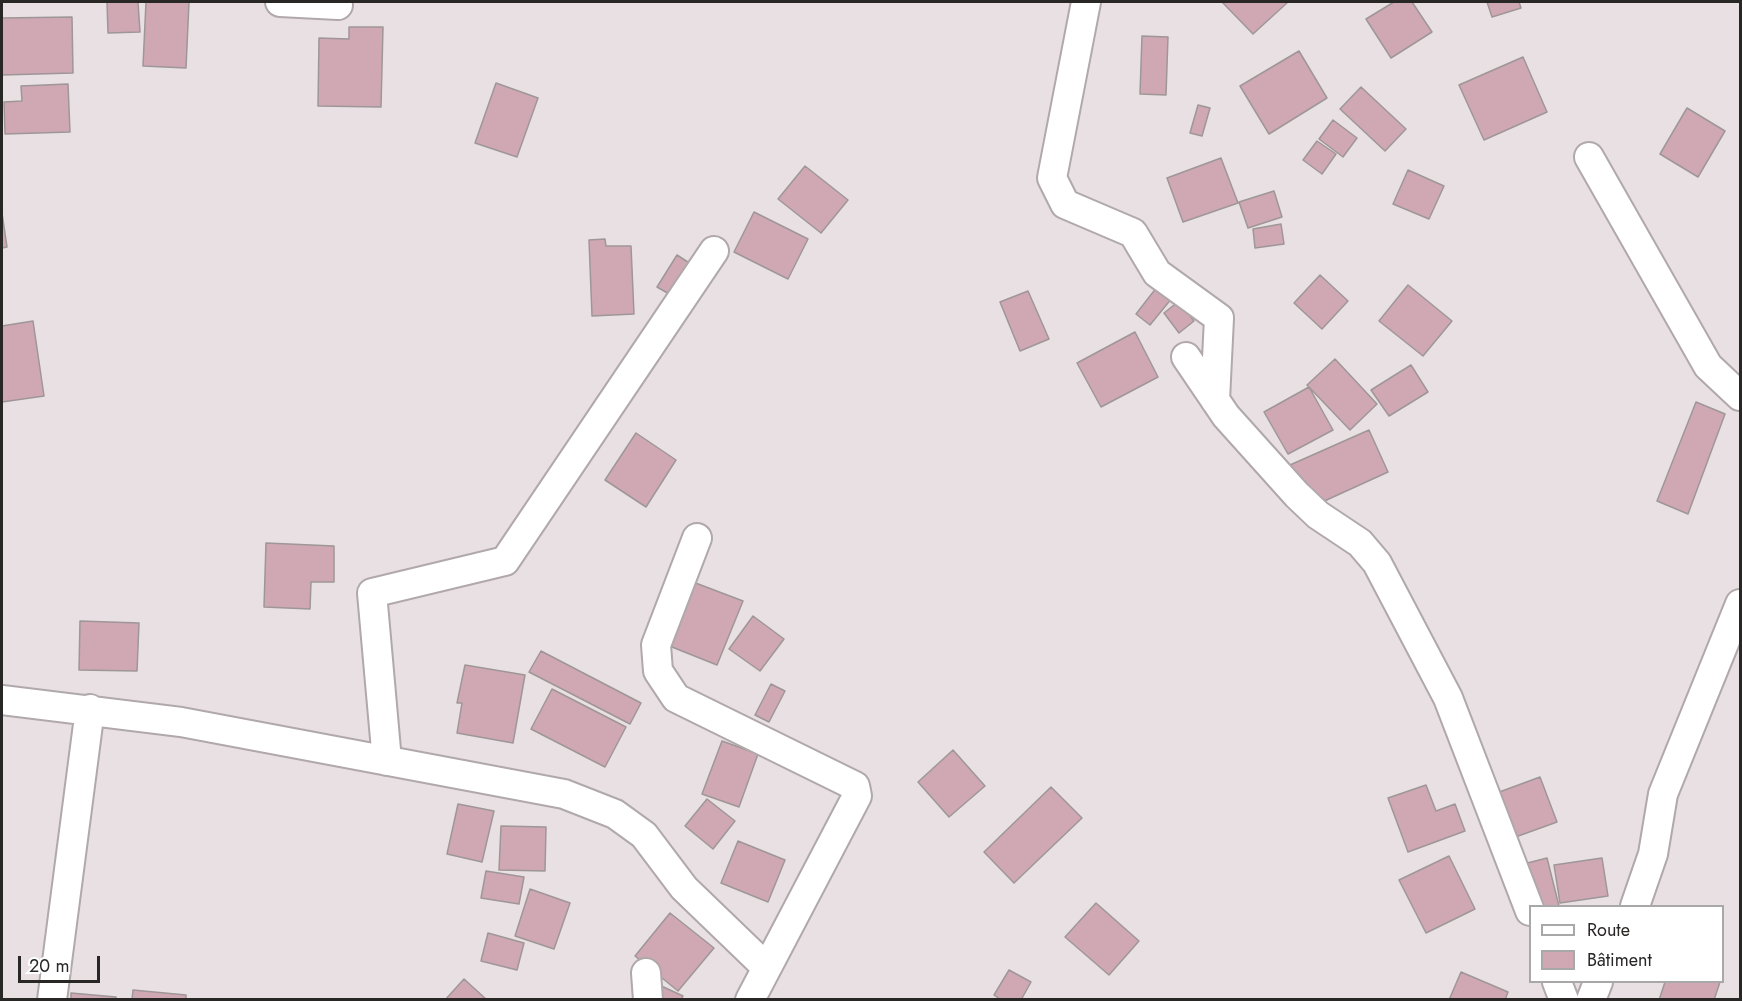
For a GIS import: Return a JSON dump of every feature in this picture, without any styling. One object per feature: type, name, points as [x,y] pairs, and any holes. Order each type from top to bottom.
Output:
[{"type":"street","points":[[280,2],[338,5]]},
{"type":"street","points":[[1086,2],[1052,178],[1065,204],[1133,233],[1157,273],[1219,318],[1215,400]]},
{"type":"street","points":[[1589,157],[1708,366],[1740,396]]},
{"type":"street","points":[[387,761],[372,593],[505,561],[714,250]]},
{"type":"street","points":[[1186,357],[1226,417],[1297,495],[1318,515],[1360,543],[1377,563],[1448,698],[1529,909]]},
{"type":"street","points":[[697,538],[656,645],[658,671],[676,698],[855,786],[857,796],[750,999]]},
{"type":"street","points":[[1635,905],[1653,855],[1663,794],[1740,604]]},
{"type":"street","points":[[2,700],[90,709],[181,722],[564,794],[615,814],[644,836],[684,888],[766,967]]},
{"type":"street","points":[[52,999],[90,709]]},
{"type":"street","points":[[1558,983],[1564,999]]},
{"type":"street","points":[[1591,999],[1597,983]]},
{"type":"building","points":[[107,2],[138,2],[140,32],[108,33]]},
{"type":"building","points":[[146,2],[189,2],[186,68],[143,66]]},
{"type":"building","points":[[1222,2],[1288,2],[1253,34]]},
{"type":"building","points":[[1394,2],[1412,2],[1432,32],[1391,58],[1366,19]]},
{"type":"building","points":[[1487,2],[1519,2],[1521,8],[1492,17]]},
{"type":"building","points":[[72,17],[73,73],[2,75],[2,18]]},
{"type":"building","points":[[349,27],[383,27],[381,107],[318,106],[319,38],[349,39]]},
{"type":"building","points":[[1142,36],[1168,37],[1166,95],[1140,94]]},
{"type":"building","points":[[1299,51],[1327,98],[1269,134],[1240,86]]},
{"type":"building","points":[[1523,57],[1547,112],[1484,140],[1459,85]]},
{"type":"building","points":[[496,83],[538,98],[517,157],[475,143]]},
{"type":"building","points":[[68,84],[70,132],[5,134],[4,102],[22,101],[21,86]]},
{"type":"building","points":[[1361,87],[1406,129],[1385,151],[1340,109]]},
{"type":"building","points":[[1198,105],[1210,108],[1202,136],[1190,133]]},
{"type":"building","points":[[1687,108],[1725,131],[1698,177],[1660,154]]},
{"type":"building","points":[[1333,120],[1357,138],[1343,157],[1319,139]]},
{"type":"building","points":[[1317,141],[1336,154],[1322,174],[1303,160]]},
{"type":"building","points":[[1221,158],[1238,203],[1183,222],[1167,178]]},
{"type":"building","points":[[805,166],[848,200],[821,233],[778,199]]},
{"type":"building","points":[[1408,170],[1444,186],[1429,219],[1393,204]]},
{"type":"building","points":[[1274,191],[1282,217],[1248,228],[1239,202]]},
{"type":"building","points":[[754,212],[808,239],[788,279],[734,252]]},
{"type":"building","points":[[2,213],[7,247],[2,248]]},
{"type":"building","points":[[1281,224],[1284,244],[1255,248],[1253,229]]},
{"type":"building","points":[[605,239],[606,246],[631,246],[634,314],[592,316],[589,240]]},
{"type":"building","points":[[677,255],[691,264],[671,295],[657,287]]},
{"type":"building","points":[[1320,275],[1348,301],[1322,329],[1294,303]]},
{"type":"building","points":[[1408,285],[1452,321],[1423,356],[1379,321]]},
{"type":"building","points":[[1157,287],[1172,298],[1150,325],[1136,314]]},
{"type":"building","points":[[1028,291],[1049,339],[1020,351],[1000,302]]},
{"type":"building","points":[[1179,301],[1194,321],[1179,333],[1164,313]]},
{"type":"building","points":[[33,321],[44,396],[2,402],[2,326]]},
{"type":"building","points":[[1135,332],[1158,377],[1101,407],[1077,363]]},
{"type":"building","points":[[1335,359],[1377,404],[1350,430],[1307,385]]},
{"type":"building","points":[[1411,365],[1428,392],[1389,416],[1371,390]]},
{"type":"building","points":[[1309,387],[1333,430],[1288,454],[1264,412]]},
{"type":"building","points":[[1696,402],[1725,414],[1688,514],[1657,501]]},
{"type":"building","points":[[1369,430],[1388,472],[1309,508],[1290,465]]},
{"type":"building","points":[[636,433],[676,460],[646,507],[605,480]]},
{"type":"building","points":[[266,543],[334,546],[334,582],[311,582],[310,609],[264,607]]},
{"type":"building","points":[[693,582],[743,601],[717,665],[667,645]]},
{"type":"building","points":[[753,616],[784,639],[760,671],[729,649]]},
{"type":"building","points":[[80,621],[139,623],[137,671],[79,670]]},
{"type":"building","points":[[541,651],[641,703],[630,724],[529,672]]},
{"type":"building","points":[[465,665],[525,675],[513,743],[457,733],[462,703],[457,703]]},
{"type":"building","points":[[771,684],[785,691],[769,722],[755,715]]},
{"type":"building","points":[[552,689],[626,727],[605,767],[531,729]]},
{"type":"building","points":[[722,741],[758,754],[739,807],[702,794]]},
{"type":"building","points":[[953,750],[985,786],[949,817],[918,782]]},
{"type":"building","points":[[1540,777],[1557,822],[1510,839],[1494,794]]},
{"type":"building","points":[[1426,785],[1436,811],[1455,804],[1465,831],[1408,852],[1388,798]]},
{"type":"building","points":[[1051,787],[1082,818],[1014,883],[984,852]]},
{"type":"building","points":[[707,799],[735,821],[713,849],[685,826]]},
{"type":"building","points":[[458,804],[494,811],[482,862],[447,854]]},
{"type":"building","points":[[501,826],[546,827],[545,871],[499,870]]},
{"type":"building","points":[[738,841],[785,860],[768,902],[721,883]]},
{"type":"building","points":[[1449,856],[1475,909],[1426,933],[1399,880]]},
{"type":"building","points":[[1547,858],[1559,905],[1530,905],[1512,867]]},
{"type":"building","points":[[1602,858],[1608,896],[1560,903],[1554,865]]},
{"type":"building","points":[[486,871],[524,877],[519,904],[481,898]]},
{"type":"building","points":[[530,889],[570,903],[554,949],[515,936]]},
{"type":"building","points":[[1096,903],[1139,941],[1109,975],[1065,937]]},
{"type":"building","points":[[670,913],[714,948],[678,991],[635,956]]},
{"type":"building","points":[[488,933],[524,943],[517,970],[481,961]]},
{"type":"building","points":[[1009,970],[1031,982],[1021,1000],[1001,1000],[994,995]]},
{"type":"building","points":[[1461,972],[1508,992],[1505,1000],[1449,1000]]},
{"type":"building","points":[[644,978],[683,996],[681,1000],[634,1000]]},
{"type":"building","points":[[464,979],[487,1000],[445,1000]]},
{"type":"building","points":[[1665,983],[1720,983],[1714,1000],[1659,1000]]},
{"type":"building","points":[[133,990],[186,995],[186,1000],[132,1000]]},
{"type":"building","points":[[71,993],[116,997],[116,1000],[71,1000]]}]
